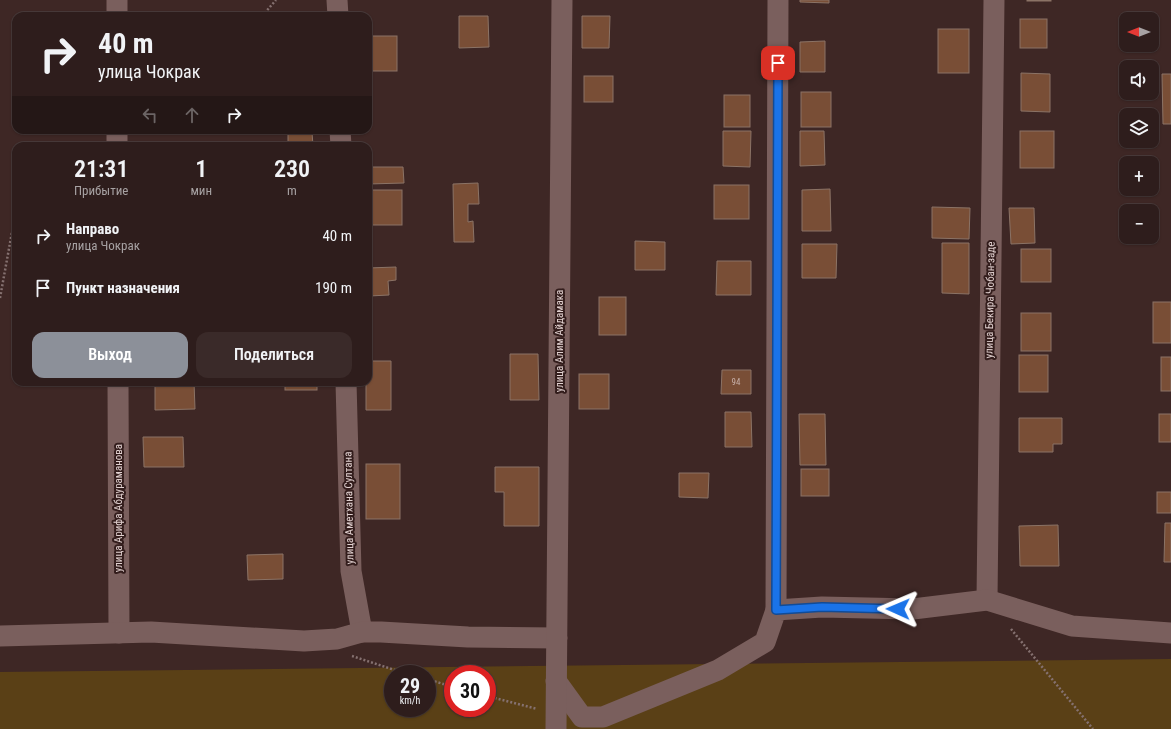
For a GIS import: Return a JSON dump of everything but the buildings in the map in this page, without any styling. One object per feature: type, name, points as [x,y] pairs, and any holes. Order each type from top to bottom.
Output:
[{"type":"street","points":[[117,0],[117,12]]},
{"type":"street","points":[[337,0],[338,12]]},
{"type":"street","name":"улица Алим Айдамака","points":[[556,729],[562,0]]},
{"type":"street","points":[[556,681],[582,718],[603,718],[718,670],[765,642],[776,610],[778,0]]},
{"type":"street","name":"улица Бекира Чобан-заде","points":[[987,600],[994,0]]},
{"type":"street","name":"улица Арифа Абдураманова","points":[[118,386],[119,633]]},
{"type":"street","name":"улица Аметхана Султана","points":[[346,386],[351,571],[362,632]]},
{"type":"street","points":[[776,610],[822,607],[913,609],[987,600],[1072,626],[1171,632]]},
{"type":"street","points":[[0,636],[151,632],[304,641],[337,638],[362,632],[381,632],[468,637],[557,638]]},
{"type":"path","points":[[266,12],[276,0]]},
{"type":"path","points":[[0,298],[12,232]]},
{"type":"path","points":[[1007,624],[1093,729]]},
{"type":"path","points":[[348,655],[384,667]]},
{"type":"shaded area","points":[[1171,659],[1171,729],[0,729],[0,672],[384,668],[384,717],[436,717],[436,667],[444,667],[444,717],[496,717],[496,666]]},
{"type":"route","points":[[778,63],[776,610],[822,607],[898,609]]}]
